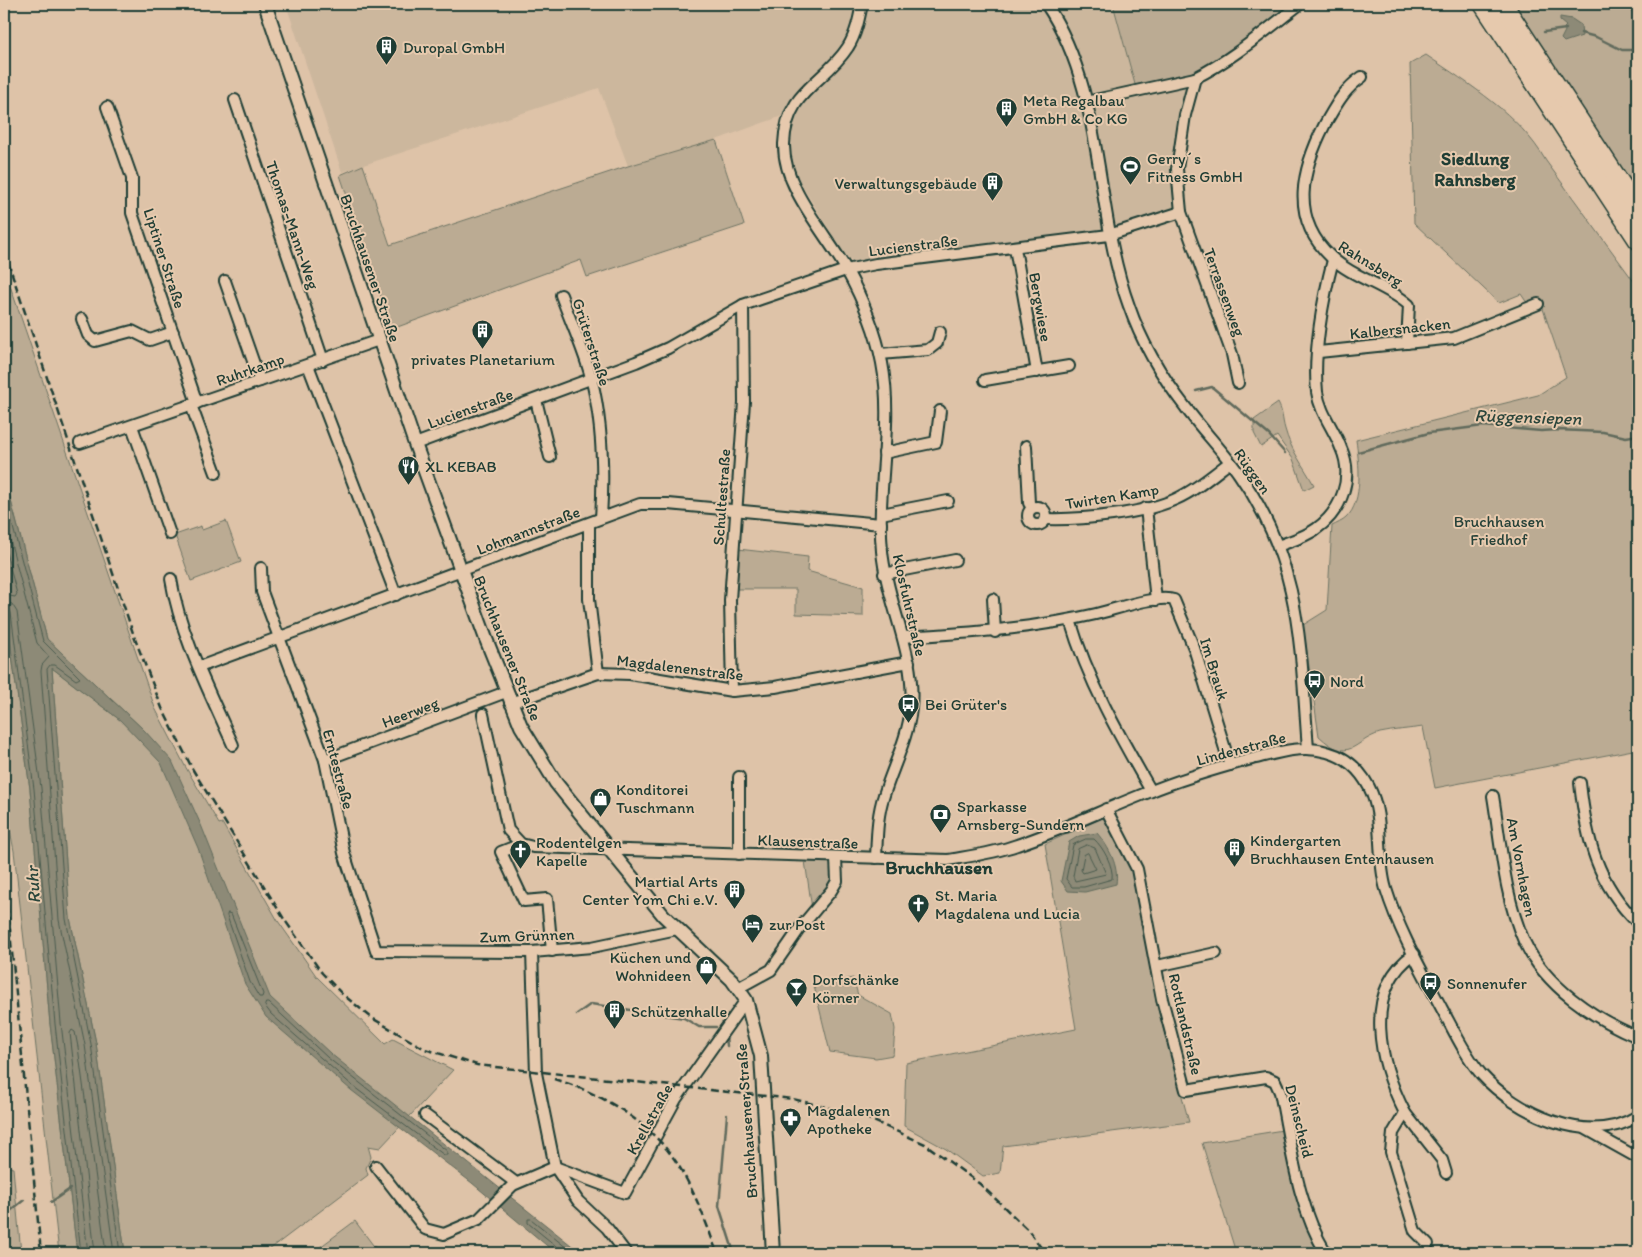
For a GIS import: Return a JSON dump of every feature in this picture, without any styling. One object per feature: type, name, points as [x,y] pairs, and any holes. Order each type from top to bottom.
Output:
[{"type":"highway","points":[[1483,4],[1638,240]]},
{"type":"highway","points":[[1503,4],[1638,210]]},
{"type":"street","name":"Bruchhausener Straße","points":[[265,4],[414,444],[508,697],[538,756],[556,783],[608,849],[677,929],[738,988],[746,1000],[761,1056],[773,1253]]},
{"type":"street","name":"Klosfuhrstraße","points":[[862,4],[856,30],[848,46],[804,91],[795,104],[786,128],[784,143],[786,163],[794,186],[846,270],[861,299],[880,354],[885,394],[881,519],[884,574],[903,637],[912,685],[909,723],[883,796],[878,817],[876,858]]},
{"type":"street","name":"Rüggen","points":[[1046,4],[1063,35],[1073,59],[1086,102],[1099,165],[1109,235],[1128,304],[1149,352],[1186,409],[1230,462],[1262,511],[1278,546],[1296,606],[1308,749]]},
{"type":"street","points":[[1086,102],[1195,78],[1209,71],[1300,4]]},
{"type":"street","name":"Rahnsberg","points":[[1362,77],[1349,86],[1336,105],[1316,142],[1305,172],[1303,190],[1306,214],[1316,239],[1334,260],[1409,305],[1407,343]]},
{"type":"street","points":[[1181,212],[1177,169],[1185,115],[1195,78]]},
{"type":"street","name":"Thomas-Mann-Weg","points":[[235,100],[323,360]]},
{"type":"street","name":"Liptiner Straße","points":[[107,107],[132,178],[132,213],[173,332],[216,473]]},
{"type":"street","name":"Lucienstraße","points":[[414,444],[591,380],[668,348],[743,305],[846,270],[876,264],[1109,235],[1181,212]]},
{"type":"street","name":"Terrassenweg","points":[[1181,212],[1232,354],[1238,383]]},
{"type":"street","name":"Bergwiese","points":[[1015,248],[1037,372]]},
{"type":"street","points":[[1278,546],[1310,533],[1324,523],[1336,507],[1345,484],[1344,455],[1319,400],[1317,384],[1323,299],[1334,260]]},
{"type":"street","points":[[225,281],[260,381]]},
{"type":"street","name":"Grüterstraße","points":[[561,295],[591,380],[602,442],[604,480],[602,518]]},
{"type":"street","name":"Kalbersnacken","points":[[1319,352],[1459,337],[1514,312],[1538,304]]},
{"type":"street","name":"Schultestraße","points":[[732,691],[729,648],[735,511],[744,402],[743,305]]},
{"type":"street","name":"Liptiner Straße","points":[[82,319],[88,335],[95,341],[130,331],[150,340],[173,332]]},
{"type":"street","points":[[880,354],[928,350],[936,343],[940,332]]},
{"type":"street","name":"Ruhrkamp","points":[[80,443],[379,340]]},
{"type":"street","points":[[308,365],[396,595]]},
{"type":"street","points":[[985,380],[1069,366]]},
{"type":"street","name":"Lucienstraße","points":[[536,400],[550,457]]},
{"type":"street","points":[[884,453],[936,442],[940,411]]},
{"type":"street","points":[[132,426],[170,534]]},
{"type":"street","points":[[1026,446],[1028,493],[1032,508],[1028,517],[1031,523],[1040,525],[1046,519],[1046,512],[1042,507],[1032,508]]},
{"type":"street","name":"Twirten Kamp","points":[[1046,519],[1083,517],[1146,508],[1166,503],[1188,493],[1230,462]]},
{"type":"street","name":"Lohmannstraße","points":[[199,667],[640,504],[654,502],[735,511],[881,519],[948,501]]},
{"type":"street","points":[[1146,508],[1156,600]]},
{"type":"street","points":[[589,524],[589,599],[598,673]]},
{"type":"street","points":[[884,574],[955,560]]},
{"type":"street","name":"Erntestraße","points":[[261,568],[262,592],[325,760],[344,853],[376,951]]},
{"type":"street","points":[[170,579],[173,596],[199,667],[232,744]]},
{"type":"street","points":[[993,599],[995,632]]},
{"type":"street","name":"Im Brauk","points":[[903,637],[995,632],[1070,620],[1156,600],[1170,599],[1178,604],[1230,765]]},
{"type":"street","points":[[1070,620],[1093,686],[1151,791]]},
{"type":"street","name":"Magdalenenstraße","points":[[508,697],[598,673],[630,674],[732,691],[775,687],[909,662]]},
{"type":"street","name":"Heerweg","points":[[325,760],[508,697]]},
{"type":"street","points":[[484,714],[508,830],[521,844],[501,852],[524,901],[547,899],[552,951]]},
{"type":"street","name":"Lindenstraße","points":[[876,858],[948,860],[990,853],[1017,845],[1151,791],[1230,765],[1280,752],[1308,749],[1326,752],[1343,758],[1360,774],[1369,788],[1378,818],[1385,886],[1414,954],[1460,1043],[1476,1067],[1491,1084],[1510,1098],[1550,1118],[1585,1129]]},
{"type":"street","name":"Klausenstraße","points":[[738,777],[739,854]]},
{"type":"street","points":[[1580,783],[1585,823],[1595,861],[1614,896],[1638,923]]},
{"type":"street","name":"Am Vornhagen","points":[[1493,796],[1513,908],[1522,935],[1532,954],[1548,974],[1578,1003],[1611,1024],[1638,1037]]},
{"type":"street","name":"Rottlandstraße","points":[[1106,809],[1137,869],[1168,1025],[1186,1090]]},
{"type":"street","name":"Klausenstraße","points":[[521,844],[533,847],[876,858]]},
{"type":"street","points":[[738,988],[771,970],[800,928],[831,891],[837,881],[836,858]]},
{"type":"street","name":"Zum Grünnen","points":[[376,951],[552,951],[592,947],[677,929]]},
{"type":"street","points":[[532,952],[536,1073],[555,1167],[578,1201],[607,1228],[626,1253]]},
{"type":"street","name":"Rottlandstraße","points":[[1157,966],[1216,953]]},
{"type":"street","points":[[1414,954],[1400,965],[1390,980],[1380,1011],[1383,1052],[1405,1113],[1442,1160],[1446,1173]]},
{"type":"street","name":"Krellstraße","points":[[555,1167],[625,1194],[676,1099],[746,1000]]},
{"type":"street","name":"Deinscheid","points":[[1186,1090],[1266,1077],[1275,1081],[1280,1092],[1304,1203],[1317,1237],[1326,1253]]},
{"type":"street","points":[[1405,1113],[1393,1133],[1391,1152],[1415,1231],[1428,1244]]},
{"type":"street","points":[[425,1114],[514,1184]]},
{"type":"street","points":[[1585,1129],[1610,1127],[1638,1116]]},
{"type":"street","points":[[1585,1129],[1638,1158]]},
{"type":"street","points":[[376,1166],[425,1229],[438,1234],[448,1233],[479,1219],[514,1184],[555,1167]]},
{"type":"shaded area","points":[[286,4],[1113,4],[1138,95],[1190,84],[1177,209],[1116,230],[904,258],[853,262],[843,252],[793,171],[788,143],[792,120],[782,116],[716,140],[628,166],[599,88],[342,172]]},
{"type":"green space","points":[[1113,4],[1295,4],[1207,70],[1136,88]]},
{"type":"green space","points":[[1515,4],[1614,4],[1638,14],[1638,191],[1566,85]]},
{"type":"green space","name":"Bruchhausen Friedhof","points":[[1426,55],[1492,102],[1522,129],[1535,144],[1638,287],[1638,749],[1435,788],[1423,727],[1380,733],[1345,750],[1329,745],[1319,736],[1303,625],[1327,610],[1332,526],[1345,519],[1352,511],[1358,492],[1359,470],[1356,440],[1538,395],[1566,377],[1540,300],[1527,303],[1521,294],[1499,303],[1414,223],[1410,64]]},
{"type":"green space","points":[[716,140],[744,225],[587,277],[581,260],[392,329],[340,175],[363,165],[390,245],[628,166]]},
{"type":"green space","points":[[4,268],[155,708],[185,766],[219,824],[222,823],[278,921],[317,977],[385,1044],[393,1039],[453,1070],[380,1148],[368,1146],[371,1157],[366,1168],[368,1175],[265,1253],[125,1253],[96,1043],[70,918],[52,668],[120,720],[140,739],[144,730],[47,639],[4,474]]},
{"type":"green space","points":[[1278,403],[1290,444],[1314,485],[1304,490],[1293,459],[1277,436],[1261,447],[1254,433],[1254,420]]},
{"type":"green space","points":[[226,521],[241,562],[191,581],[175,535],[201,526],[202,530]]},
{"type":"green space","points":[[738,549],[808,557],[807,571],[863,587],[863,616],[796,614],[796,589],[737,589]]},
{"type":"green space","points":[[4,596],[30,789],[50,1024],[77,1253],[59,1253],[14,851],[4,798]]},
{"type":"green space","points":[[1104,817],[1141,882],[1156,1002],[1189,1122],[1003,1146],[1000,1173],[983,1176],[946,1149],[904,1126],[906,1063],[1076,1029],[1045,844]]},
{"type":"green space","points":[[805,861],[833,862],[834,883],[812,909]]},
{"type":"green space","points":[[853,978],[858,995],[892,1014],[895,1029],[893,1055],[876,1058],[830,1052],[814,986]]},
{"type":"green space","points":[[1289,1129],[1315,1226],[1328,1253],[1236,1253],[1202,1143]]},
{"type":"green space","points":[[4,1166],[13,1168],[21,1253],[4,1253]]},
{"type":"green space","points":[[355,1221],[379,1253],[312,1253]]},
{"type":"water","points":[[1560,17],[1572,19],[1581,25],[1582,36],[1564,42],[1561,39],[1566,26],[1560,21]]},
{"type":"water","points":[[4,474],[47,639],[144,730],[172,761],[201,825],[270,997],[331,1054],[581,1253],[554,1253],[472,1183],[351,1090],[266,1017],[245,984],[198,848],[161,763],[120,720],[52,668],[70,918],[96,1043],[125,1253],[77,1253],[50,1024],[30,789],[4,596]]},
{"type":"water","points":[[1097,833],[1112,857],[1116,870],[1116,884],[1085,892],[1068,891],[1061,881],[1069,842],[1079,836]]},
{"type":"waterway","points":[[1544,32],[1566,29]]},
{"type":"waterway","points":[[1581,33],[1596,37],[1622,50],[1638,50]]},
{"type":"waterway","points":[[1196,391],[1212,387],[1269,435],[1285,453]]},
{"type":"waterway","name":"Rüggensiepen","points":[[1358,452],[1429,433],[1483,426],[1541,431],[1603,432],[1626,437],[1638,435]]},
{"type":"waterway","points":[[577,1014],[591,1004],[684,1018],[699,1027],[716,1027]]},
{"type":"waterway","points":[[726,1035],[727,1046]]},
{"type":"waterway","points":[[727,1115],[719,1206],[734,1253]]},
{"type":"waterway","points":[[51,1202],[70,1189]]},
{"type":"waterway","points":[[4,1216],[24,1200]]},
{"type":"railway","points":[[4,250],[135,639],[162,708],[193,770],[284,919],[322,973],[342,994],[372,1018],[425,1049],[477,1065],[793,1099],[862,1116],[925,1144],[980,1184],[1029,1231],[1045,1253]]},
{"type":"railway","points":[[4,869],[41,1253]]},
{"type":"railway","points":[[554,1079],[572,1085],[608,1102],[625,1112],[656,1138],[669,1152],[686,1178],[701,1210],[717,1253]]},
{"type":"place","name":"Duropal GmbH","points":[[387,66]]},
{"type":"place","name":"Meta Regalbau GmbH & Co KG","points":[[1007,128]]},
{"type":"place","name":"Gerry´s Fitness GmbH","points":[[1131,186]]},
{"type":"place","name":"Verwaltungsgebäude","points":[[993,202]]},
{"type":"place","name":"privates Planetarium","points":[[483,349]]},
{"type":"place","name":"XL KEBAB","points":[[409,485]]},
{"type":"place","name":"Nord","points":[[1314,700]]},
{"type":"place","name":"Bei Grüter's","points":[[909,723]]},
{"type":"place","name":"Konditorei Tuschmann","points":[[600,817]]},
{"type":"place","name":"Sparkasse Arnsberg-Sundern","points":[[941,834]]},
{"type":"place","name":"Kindergarten Bruchhausen Entenhausen","points":[[1234,868]]},
{"type":"place","name":"Rodentelgen Kapelle","points":[[520,870]]},
{"type":"place","name":"Martial Arts Center Yom Chi e.V.","points":[[734,909]]},
{"type":"place","name":"St. Maria Magdalena und Lucia","points":[[919,923]]},
{"type":"place","name":"zur Post","points":[[753,943]]},
{"type":"place","name":"Küchen und Wohnideen","points":[[707,985]]},
{"type":"place","name":"Sonnenufer","points":[[1431,1002]]},
{"type":"place","name":"Dorfschänke Körner","points":[[796,1007]]},
{"type":"place","name":"Schützenhalle","points":[[615,1030]]},
{"type":"place","name":"Magdalenen Apotheke","points":[[791,1138]]},
{"type":"district","name":"Siedlung Rahnsberg","points":[[1475,169]]},
{"type":"district","name":"Bruchhausen","points":[[939,867]]},
{"type":"water label","name":"Ruhr","points":[[33,885]]}]
